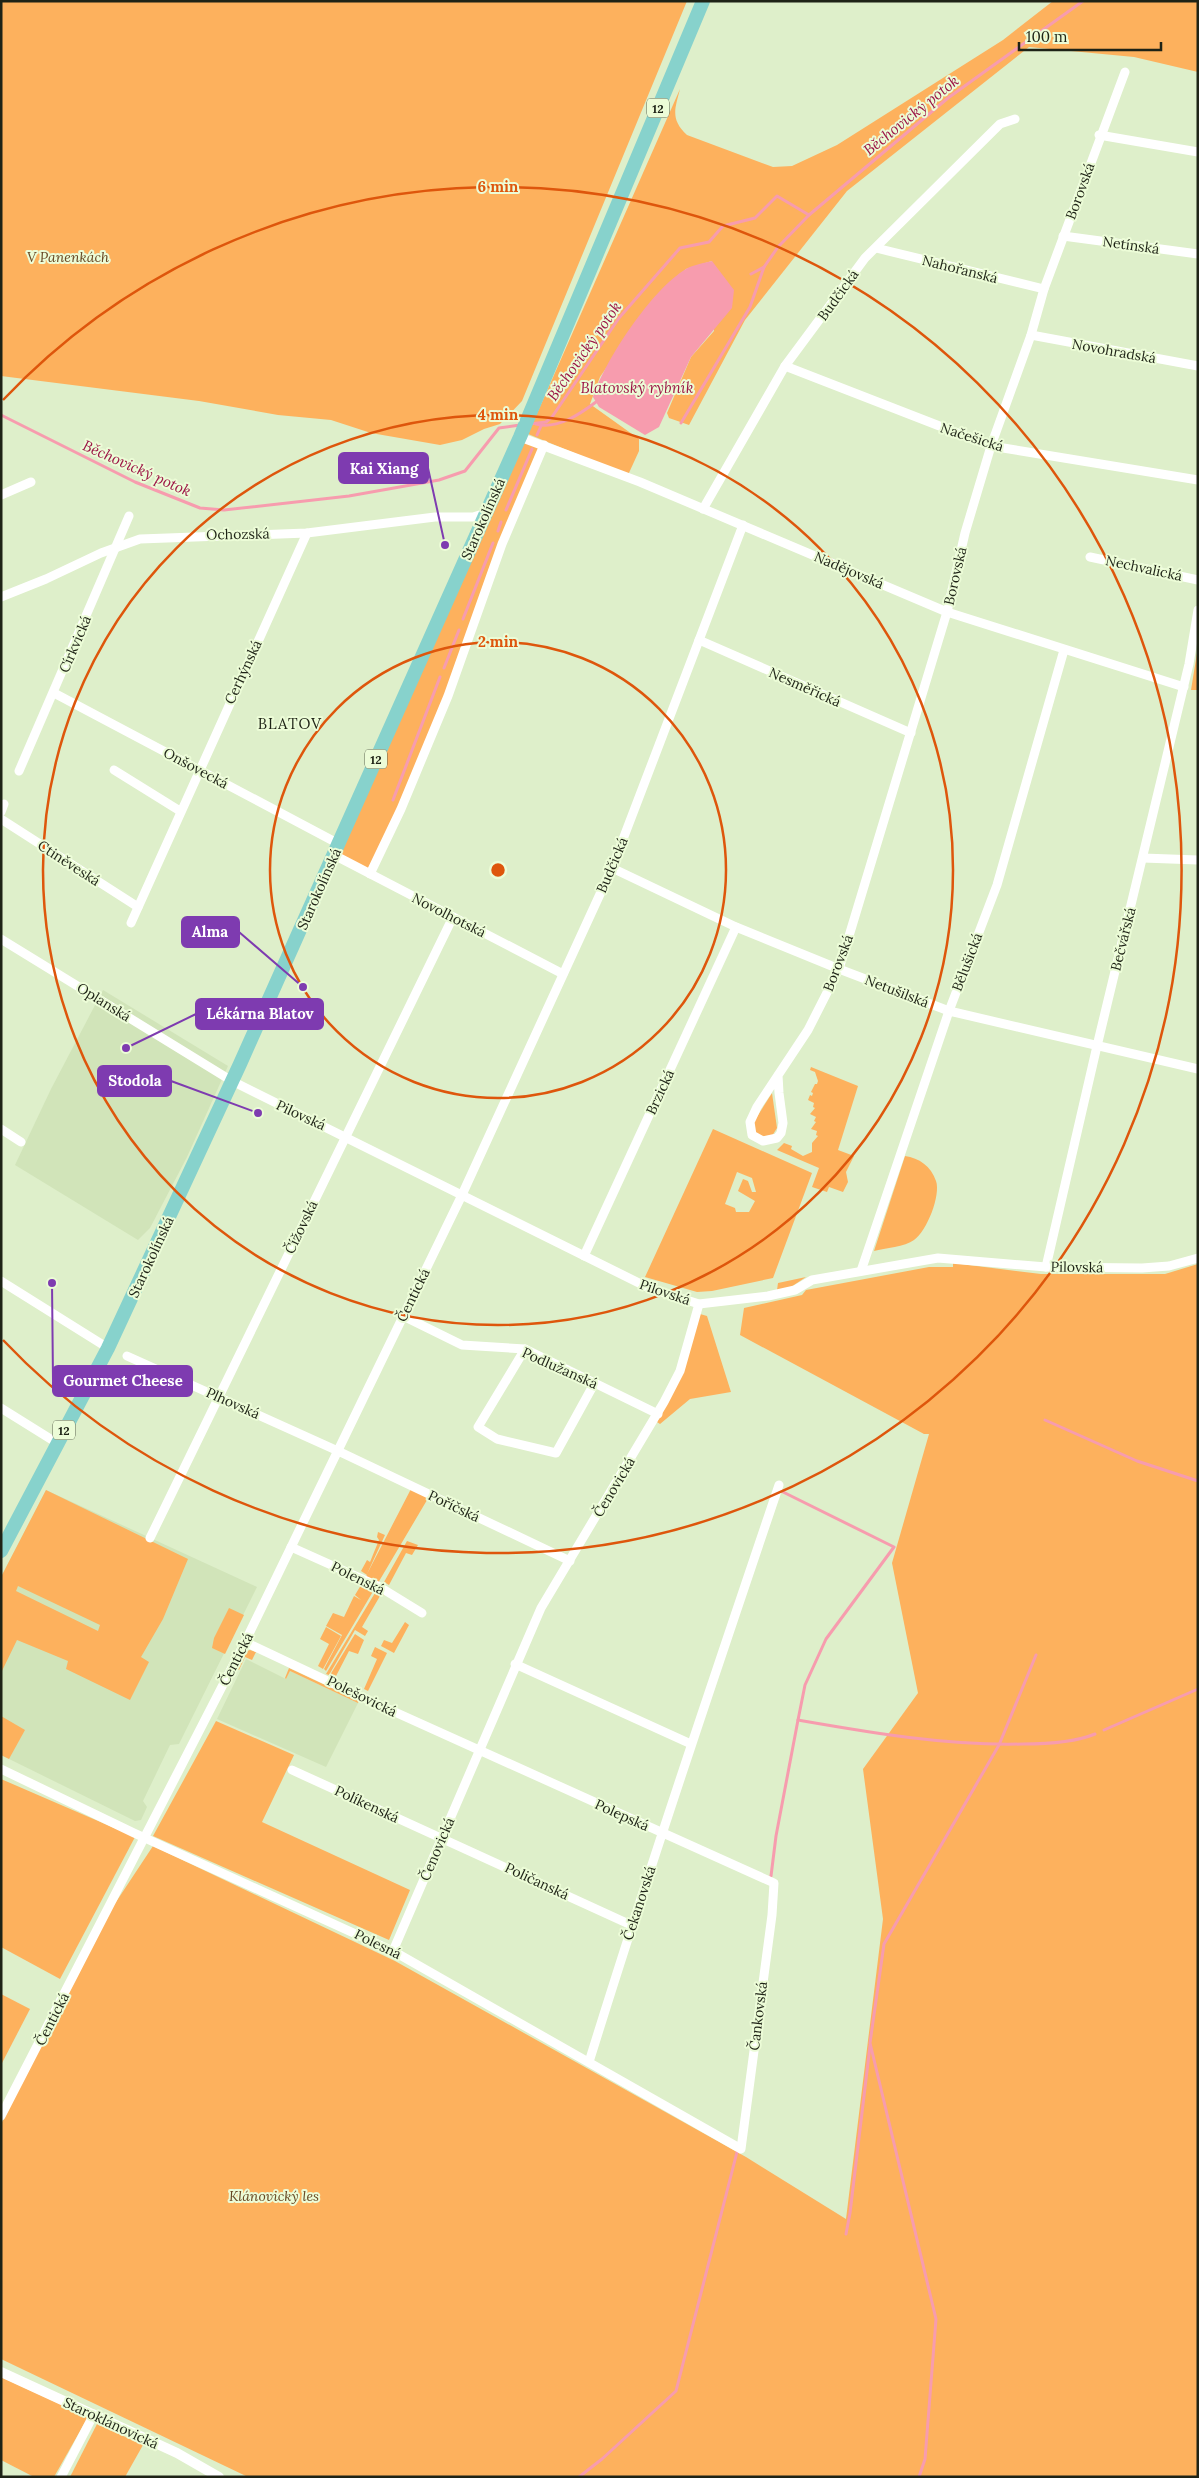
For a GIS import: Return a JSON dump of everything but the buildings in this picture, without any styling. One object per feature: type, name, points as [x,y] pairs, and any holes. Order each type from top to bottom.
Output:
[{"type":"main road","name":"Starokolínská","points":[[1,1551],[6,1532],[108,1348],[232,1081],[520,437],[703,1]]},
{"type":"street","name":"Borovská","points":[[778,1075],[783,1128],[777,1138],[763,1141],[752,1135],[750,1122],[778,1075],[808,1030],[839,969],[947,612],[965,533],[991,446],[1031,335],[1044,289],[1125,72]]},
{"type":"street","name":"Budčická","points":[[703,508],[785,366],[865,258],[1000,124],[1015,119]]},
{"type":"street","points":[[1100,135],[1198,152]]},
{"type":"street","name":"Netínská","points":[[1063,236],[1198,254]]},
{"type":"street","name":"Nahořanská","points":[[876,248],[1044,289]]},
{"type":"street","name":"Novohradská","points":[[1031,335],[1198,366]]},
{"type":"street","name":"Načešická","points":[[785,366],[991,446],[1198,480]]},
{"type":"street","name":"Nadějovská","points":[[520,437],[703,508],[947,612],[1184,687]]},
{"type":"street","name":"Starokolínská","points":[[370,874],[401,809],[444,705],[502,544],[544,445]]},
{"type":"street","points":[[1,495],[32,482]]},
{"type":"street","name":"Ochozská","points":[[1,597],[140,539],[170,536],[307,533],[435,517],[473,517],[486,513]]},
{"type":"street","name":"Církvická","points":[[19,771],[54,693],[128,516]]},
{"type":"street","name":"Budčická","points":[[461,1197],[612,868],[742,525]]},
{"type":"street","name":"Cerhýnská","points":[[131,923],[198,770],[307,533]]},
{"type":"street","name":"Nechvalická","points":[[1090,557],[1198,580]]},
{"type":"street","name":"Bečvářská","points":[[1046,1267],[1096,1046],[1184,687],[1198,610]]},
{"type":"street","name":"Nesměřická","points":[[699,640],[911,733]]},
{"type":"street","name":"Bělušická","points":[[861,1271],[948,1011],[997,885],[1064,650]]},
{"type":"street","name":"Onšovecká","points":[[54,693],[198,770],[337,849]]},
{"type":"street","points":[[114,770],[180,811]]},
{"type":"street","name":"Ctiněveská","points":[[1,819],[138,907]]},
{"type":"street","name":"Novolhotská","points":[[337,849],[370,874],[563,974]]},
{"type":"street","points":[[1143,858],[1198,860]]},
{"type":"street","name":"Netušilská","points":[[612,868],[736,927],[948,1011],[1198,1068]]},
{"type":"street","name":"Čížovská","points":[[150,1538],[453,917]]},
{"type":"street","name":"Brzická","points":[[584,1256],[736,927]]},
{"type":"street","name":"Oplanská","points":[[1,939],[232,1081]]},
{"type":"street","name":"Pilovská","points":[[232,1081],[346,1136],[461,1197],[649,1288],[699,1304],[768,1296],[796,1290],[812,1280],[938,1258],[1046,1267],[1142,1268],[1169,1266],[1198,1258]]},
{"type":"street","points":[[1,1130],[21,1142]]},
{"type":"street","name":"Čentická","points":[[1,2116],[245,1642],[461,1197]]},
{"type":"street","points":[[1,1281],[108,1348]]},
{"type":"street","name":"Čenovická","points":[[393,1951],[515,1664],[541,1608],[658,1414],[680,1372],[699,1304]]},
{"type":"street","name":"Podlužanská","points":[[403,1316],[462,1345],[525,1349],[658,1414]]},
{"type":"street","points":[[525,1349],[478,1427],[497,1438],[556,1453],[594,1384]]},
{"type":"street","name":"Plhovská","points":[[128,1356],[338,1451]]},
{"type":"street","points":[[1,1408],[57,1443]]},
{"type":"street","name":"Poříčská","points":[[338,1451],[570,1561]]},
{"type":"street","name":"Čekanovská","points":[[589,2062],[661,1832],[779,1486]]},
{"type":"street","name":"Polenská","points":[[291,1547],[378,1586],[422,1613]]},
{"type":"street","name":"Polešovická","points":[[245,1642],[478,1750]]},
{"type":"street","points":[[515,1664],[691,1744]]},
{"type":"street","name":"Polepská","points":[[478,1750],[770,1881]]},
{"type":"street","name":"Polesná","points":[[1,1769],[145,1838],[393,1951],[741,2148]]},
{"type":"street","name":"Políkenská","points":[[292,1770],[442,1837]]},
{"type":"street","name":"Poličanská","points":[[442,1837],[631,1925]]},
{"type":"street","name":"Čankovská","points":[[741,2148],[772,1915],[770,1881]]},
{"type":"street","name":"Staroklánovická","points":[[1,2372],[177,2453],[219,2477]]},
{"type":"street","points":[[61,2477],[94,2414]]},
{"type":"shaded area","points":[[103,990],[228,1066],[187,1157],[150,1228],[138,1240],[15,1165],[51,1089]]},
{"type":"shaded area","points":[[46,1490],[257,1587],[179,1744],[170,1745],[143,1801],[147,1807],[141,1820],[135,1821],[1,1755],[1,1577]]},
{"type":"shaded area","points":[[246,1659],[286,1679],[290,1671],[358,1703],[326,1767],[217,1719]]},
{"type":"green space","name":"V Panenkách","points":[[1,1],[687,1],[522,401],[500,424],[484,429],[462,440],[440,445],[371,433],[331,420],[278,415],[199,401],[1,376]]},
{"type":"green space","points":[[1053,1],[1198,1],[1198,72],[1134,57],[1029,47],[847,191],[745,320],[689,425],[669,418],[667,413],[691,357],[714,331],[712,261],[686,269],[655,297],[600,377],[590,404],[639,439],[639,451],[628,475],[528,434],[680,89],[675,114],[678,124],[687,135],[773,167],[792,166],[837,145],[1003,40]]},
{"type":"green space","points":[[520,437],[544,445],[437,722],[370,874],[334,855]]},
{"type":"green space","points":[[1198,647],[1198,690],[1191,690]]},
{"type":"green space","points":[[811,1067],[858,1086],[838,1150],[854,1156],[846,1172],[848,1182],[843,1192],[829,1187],[827,1192],[812,1187],[819,1168],[777,1150],[784,1143],[792,1146],[791,1149],[803,1156],[812,1152],[812,1143],[818,1136],[816,1135],[817,1131],[811,1129],[816,1122],[814,1121],[816,1117],[810,1114],[815,1108],[813,1107],[814,1103],[808,1100],[810,1095],[812,1096],[813,1093],[811,1092],[818,1081],[815,1072],[810,1070]]},
{"type":"green space","points":[[772,1093],[777,1128],[772,1136],[764,1138],[755,1133],[753,1123]]},
{"type":"green space","points":[[713,1129],[812,1173],[773,1278],[712,1291],[697,1292],[645,1277]],"holes":[[[737,1172],[752,1178],[756,1192],[752,1192],[748,1181],[743,1179],[738,1191],[755,1201],[749,1212],[736,1212],[735,1208],[725,1204]]]},
{"type":"green space","points":[[905,1156],[920,1161],[931,1171],[937,1187],[935,1203],[924,1229],[914,1240],[900,1246],[874,1251]]},
{"type":"green space","name":"Klánovický les","points":[[953,1263],[1041,1274],[1165,1274],[1198,1264],[1198,2477],[248,2477],[1,2359],[1,2124],[114,1905],[153,1846],[395,1961],[746,2157],[846,2219],[883,1919],[863,1769],[918,1693],[892,1563],[929,1434],[924,1434],[740,1335],[744,1308],[802,1295],[806,1290],[929,1267],[953,1267]]},
{"type":"green space","points":[[806,1277],[791,1287],[777,1290],[778,1283]]},
{"type":"green space","points":[[700,1314],[707,1316],[731,1392],[690,1399],[660,1424],[657,1422],[682,1375]]},
{"type":"green space","points":[[412,1487],[430,1495],[326,1671],[324,1669],[342,1635],[326,1626],[333,1613],[344,1617],[354,1596],[361,1600],[355,1595],[367,1575],[361,1571],[367,1560],[370,1562],[379,1540],[377,1537],[378,1532],[385,1535],[367,1574]]},
{"type":"green space","points":[[46,1490],[188,1559],[163,1619],[141,1657],[149,1662],[130,1700],[66,1669],[68,1661],[17,1640],[1,1673],[1,1577]],"holes":[[[18,1586],[100,1625],[98,1631],[16,1591]]]},
{"type":"green space","points":[[407,1541],[418,1545],[412,1555],[406,1553],[389,1585],[384,1582]]},
{"type":"green space","points":[[378,1588],[384,1594],[383,1596],[377,1594],[380,1596],[362,1627],[368,1631],[365,1636],[355,1630],[329,1675],[326,1674]]},
{"type":"green space","points":[[229,1608],[244,1615],[225,1654],[212,1648],[214,1638]]},
{"type":"green space","points":[[405,1622],[409,1625],[394,1653],[381,1646],[384,1640],[392,1643]]},
{"type":"green space","points":[[326,1627],[341,1636],[323,1669],[318,1666],[329,1644],[320,1639]]},
{"type":"green space","points":[[355,1634],[364,1640],[358,1654],[349,1651],[335,1678],[330,1675]]},
{"type":"green space","points":[[375,1647],[387,1653],[368,1691],[364,1689],[377,1659],[371,1656]]},
{"type":"green space","points":[[250,1650],[256,1652],[252,1660],[245,1657],[239,1670],[237,1669],[244,1652]]},
{"type":"green space","points":[[289,1668],[359,1701],[358,1703],[290,1671],[286,1679]]},
{"type":"green space","points":[[1,1716],[25,1730],[9,1759],[1,1755]]},
{"type":"green space","points":[[216,1721],[294,1755],[262,1822],[410,1890],[389,1940],[153,1836]]},
{"type":"green space","points":[[1,1779],[135,1837],[60,1979],[1,1947]]},
{"type":"green space","points":[[1,1994],[30,2009],[1,2065]]},
{"type":"green space","points":[[1,2377],[88,2417],[54,2477],[34,2477],[1,2460]]},
{"type":"green space","points":[[97,2424],[143,2445],[125,2477],[70,2477]]},
{"type":"water","name":"Blatovský rybník","points":[[712,261],[734,290],[732,308],[691,357],[659,427],[645,435],[599,407],[593,397],[608,364],[619,346],[631,327],[659,292],[686,269]]},
{"type":"waterway","name":"Běchovický potok","points":[[529,424],[546,422],[552,417],[619,318],[680,248],[709,242],[723,226],[755,218],[777,196],[809,215],[948,98],[1083,1]]},
{"type":"waterway","points":[[681,423],[750,307],[764,267],[778,247],[809,215]]},
{"type":"waterway","points":[[751,274],[764,267]]},
{"type":"waterway","points":[[536,424],[552,425],[560,423],[576,416],[596,402]]},
{"type":"waterway","name":"Běchovický potok","points":[[1,415],[135,482],[200,508],[224,510],[349,496],[439,480],[465,471],[499,428],[520,425]]},
{"type":"waterway","points":[[537,435],[541,426]]},
{"type":"waterway","points":[[506,510],[532,449]]},
{"type":"waterway","points":[[498,531],[501,522]]},
{"type":"waterway","points":[[463,619],[493,543]]},
{"type":"waterway","points":[[444,668],[459,630]]},
{"type":"waterway","points":[[393,800],[440,677]]},
{"type":"waterway","points":[[1045,1420],[1137,1461],[1198,1481]]},
{"type":"waterway","points":[[781,1491],[894,1547],[826,1639],[805,1685],[798,1720]]},
{"type":"waterway","points":[[919,2477],[925,2459],[936,2319],[870,2043],[884,1944],[999,1745],[1036,1655]]},
{"type":"waterway","points":[[1104,1730],[1198,1689]]},
{"type":"waterway","points":[[771,1876],[776,1836],[798,1720],[882,1734],[966,1743],[1050,1743],[1069,1741],[1095,1734]]},
{"type":"waterway","points":[[846,2234],[870,2046]]},
{"type":"waterway","points":[[579,2477],[602,2459],[676,2391],[737,2152]]},
{"type":"place","name":"Kai Xiang","points":[[445,545]]},
{"type":"place","name":"Alma","points":[[303,987]]},
{"type":"place","name":"Lékárna Blatov","points":[[126,1048]]},
{"type":"place","name":"Stodola","points":[[258,1113]]},
{"type":"place","name":"Gourmet Cheese","points":[[52,1283]]},
{"type":"district","name":"BLATOV","points":[[290,723]]}]
